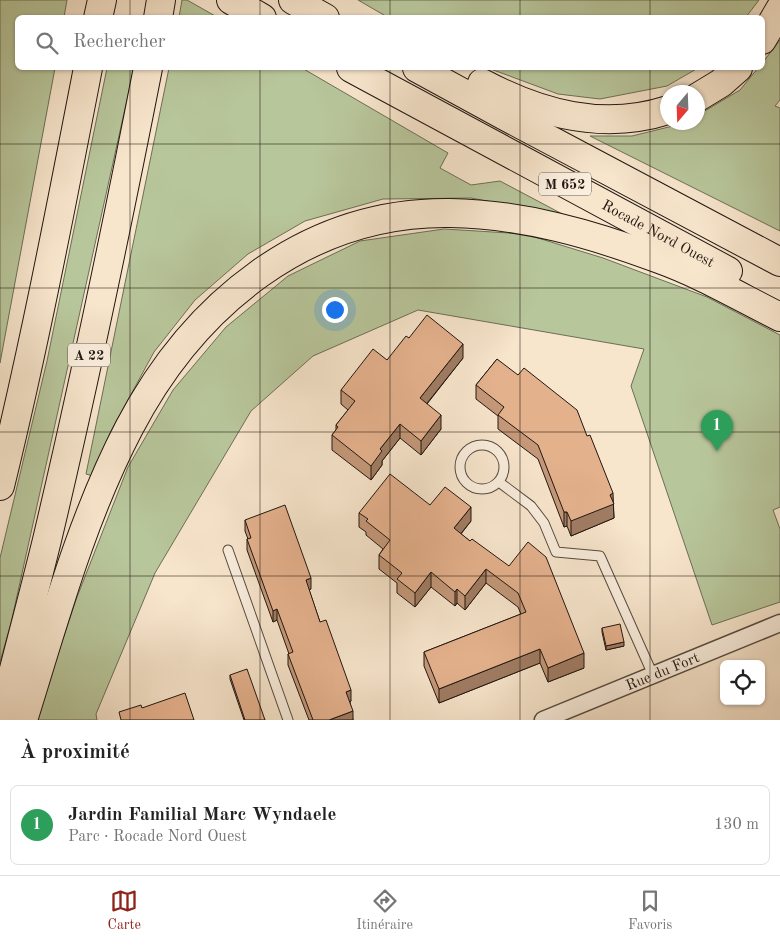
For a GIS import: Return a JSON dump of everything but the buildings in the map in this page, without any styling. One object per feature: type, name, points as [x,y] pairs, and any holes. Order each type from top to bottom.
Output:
[{"type":"highway","points":[[99,15],[102,0]]},
{"type":"highway","points":[[158,15],[161,0]]},
{"type":"highway","points":[[231,0],[257,15]]},
{"type":"highway","points":[[765,35],[780,9]]},
{"type":"highway","points":[[0,486],[33,340],[88,70]]},
{"type":"highway","name":"A 22","points":[[1,720],[43,557],[87,366],[148,70]]},
{"type":"highway","name":"Rocade Nord Ouest","points":[[355,70],[780,298]]},
{"type":"highway","name":"Rocade Nord Ouest","points":[[421,70],[780,262]]},
{"type":"highway","points":[[455,70],[522,103],[565,116],[585,119],[621,119],[660,112]]},
{"type":"highway","points":[[705,93],[721,83],[736,70]]},
{"type":"highway","points":[[23,720],[76,552],[91,511],[107,472],[148,394],[170,362],[222,303],[276,262],[306,245],[354,226],[381,219],[417,214],[466,214],[530,221],[567,230],[660,259],[780,317]]},
{"type":"street","name":"Rue du Fort","points":[[543,720],[780,623]]},
{"type":"lane","points":[[481,445],[490,446],[497,451],[505,466],[499,482],[492,487],[484,489],[475,488],[467,484],[462,477],[460,468],[461,460],[466,452],[473,447],[481,445]]},
{"type":"lane","points":[[499,482],[531,506],[544,523],[556,552],[600,556],[653,675]]},
{"type":"lane","points":[[228,550],[288,720]]},
{"type":"green space","points":[[0,0],[67,0],[64,15],[15,15],[15,70],[55,70],[0,363]]},
{"type":"green space","points":[[182,0],[187,0],[213,15],[179,15]]},
{"type":"green space","points":[[358,0],[759,0],[748,15],[384,15]]},
{"type":"green space","points":[[780,40],[780,100],[775,106],[780,108],[780,231],[590,136],[632,136],[660,129],[705,130],[705,111],[740,90],[756,70],[765,70],[765,59]]},
{"type":"green space","points":[[107,70],[134,70],[11,623],[0,662],[0,558],[47,361]]},
{"type":"green space","points":[[169,70],[305,70],[448,153],[440,168],[471,185],[500,181],[566,216],[471,198],[383,199],[305,221],[248,254],[195,300],[154,352],[111,431],[93,476],[86,474]]},
{"type":"green space","points":[[493,70],[695,70],[669,85],[660,85],[660,87],[600,99],[558,94]]},
{"type":"green space","points":[[444,229],[525,234],[603,258],[707,297],[780,335],[780,507],[773,510],[780,529],[780,602],[712,625],[631,386],[644,349],[418,310],[313,356],[251,411],[155,573],[96,714],[97,720],[36,720],[77,597],[128,467],[173,390],[226,327],[288,276],[360,241]]},
{"type":"place","name":"Jardin Familial Marc Wyndaele","points":[[717,451]]}]
